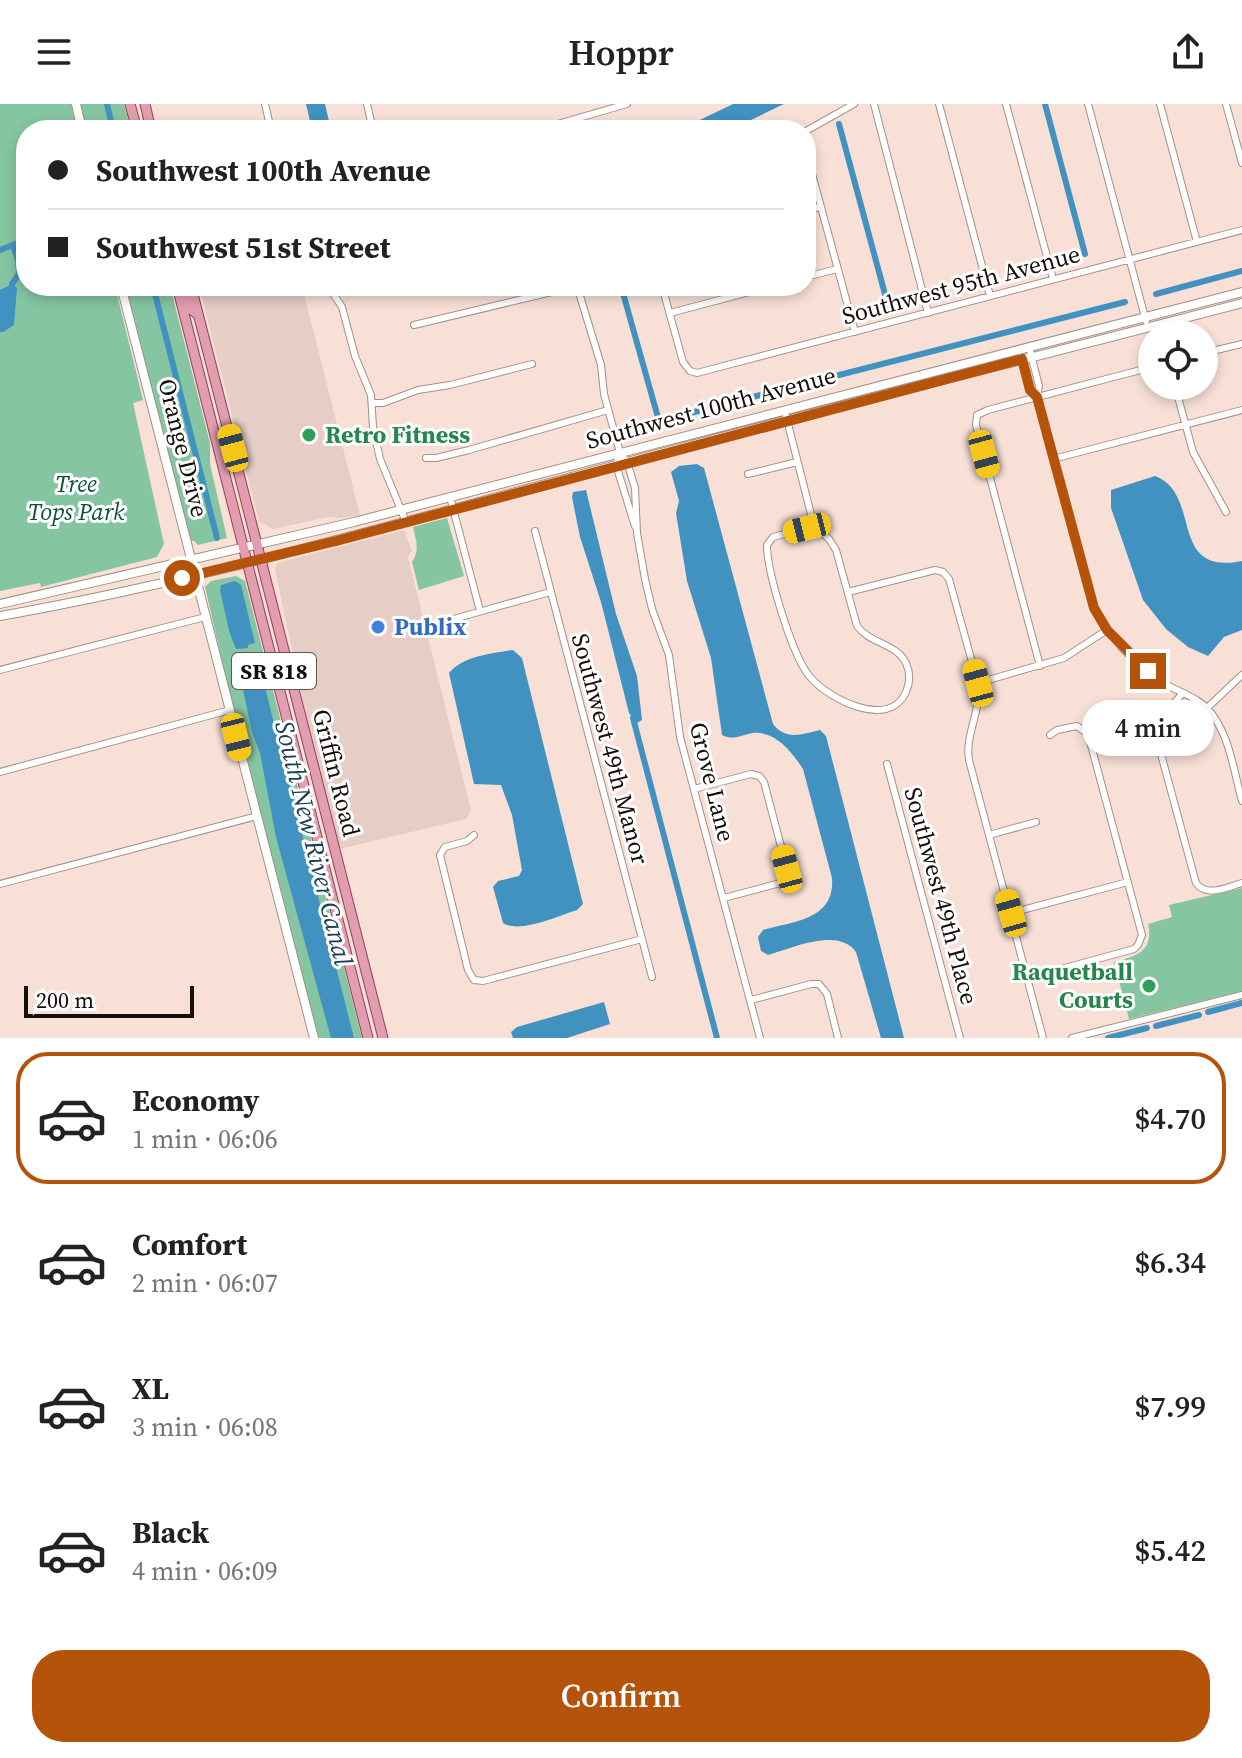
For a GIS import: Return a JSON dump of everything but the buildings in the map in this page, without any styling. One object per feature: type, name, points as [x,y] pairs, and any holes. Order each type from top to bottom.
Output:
[{"type":"main road","name":"Southwest 100th Avenue","points":[[1155,320],[1242,292]]},
{"type":"main road","name":"Orange Drive","points":[[124,296],[314,1038]]},
{"type":"main road","name":"Griffin Road","points":[[180,296],[368,1038]]},
{"type":"main road","points":[[185,296],[188,307],[199,315]]},
{"type":"main road","name":"Griffin Road","points":[[194,296],[383,1038]]},
{"type":"main road","name":"Southwest 100th Avenue","points":[[1160,320],[1242,303]]},
{"type":"main road","name":"Southwest 100th Avenue","points":[[0,604],[402,510],[1024,348],[1138,325]]},
{"type":"main road","name":"Southwest 100th Avenue","points":[[0,616],[194,575],[406,522],[1027,358],[1138,325]]},
{"type":"main road","points":[[314,825],[327,847],[335,850]]},
{"type":"main road","points":[[328,881],[338,886],[346,896]]},
{"type":"street","points":[[572,120],[627,104]]},
{"type":"street","points":[[816,125],[854,104]]},
{"type":"street","points":[[874,104],[928,313]]},
{"type":"street","points":[[939,104],[990,296]]},
{"type":"street","points":[[1006,104],[1053,279]]},
{"type":"street","points":[[1088,104],[1145,320]]},
{"type":"street","points":[[1160,104],[1197,242]]},
{"type":"street","points":[[1226,104],[1242,163]]},
{"type":"street","points":[[816,191],[855,332]]},
{"type":"street","points":[[816,208],[820,207]]},
{"type":"street","name":"Southwest 95th Avenue","points":[[670,313],[683,362],[690,371],[701,372],[1242,230]]},
{"type":"street","points":[[816,274],[837,269]]},
{"type":"street","points":[[336,296],[373,403],[373,427],[380,459],[406,522]]},
{"type":"street","points":[[414,325],[535,296]]},
{"type":"street","points":[[580,296],[601,365],[602,388],[620,453],[616,465]]},
{"type":"street","points":[[665,296],[670,313],[734,296]]},
{"type":"street","points":[[1218,350],[1242,344]]},
{"type":"street","points":[[1024,348],[1030,390],[1037,397],[1089,594],[1107,630],[1148,671],[1207,708],[1223,732],[1242,801]]},
{"type":"street","points":[[373,403],[532,364]]},
{"type":"street","points":[[1040,666],[976,425],[977,415],[982,411],[1138,371]]},
{"type":"street","points":[[1179,400],[1193,452],[1226,512]]},
{"type":"street","points":[[426,458],[528,435],[608,410]]},
{"type":"street","points":[[784,410],[814,526],[833,544],[854,619],[862,632],[895,650],[905,660],[909,679],[903,698],[888,709],[874,711],[861,708],[824,690],[800,665],[791,642],[767,545],[773,537],[814,526]]},
{"type":"street","points":[[1053,459],[1242,410]]},
{"type":"street","name":"Grove Lane","points":[[620,453],[627,462],[635,488],[637,533]]},
{"type":"street","points":[[748,474],[797,462]]},
{"type":"street","name":"Grove Lane","points":[[616,465],[637,533],[648,595],[669,655],[680,737],[760,1038]]},
{"type":"street","points":[[450,497],[480,611]]},
{"type":"street","name":"Southwest 49th Manor","points":[[535,531],[652,977]]},
{"type":"street","points":[[848,592],[935,570],[945,574],[952,587],[978,683],[979,699],[968,751],[1043,1038]]},
{"type":"street","points":[[443,622],[550,592]]},
{"type":"street","points":[[0,670],[205,617]]},
{"type":"street","points":[[978,683],[1073,654],[1107,630]]},
{"type":"street","points":[[1207,708],[1242,675]]},
{"type":"street","points":[[1183,693],[1161,716],[1156,728],[1196,883],[1202,890],[1212,891],[1242,883]]},
{"type":"street","points":[[0,772],[230,710]]},
{"type":"street","points":[[1028,978],[1130,950],[1140,942],[1141,931],[1088,734],[1077,726],[1057,730],[1050,735]]},
{"type":"street","name":"Southwest 49th Place","points":[[887,764],[960,1038]]},
{"type":"street","points":[[694,789],[751,774],[763,780],[768,797],[787,869],[786,878],[780,883],[724,898]]},
{"type":"street","points":[[0,884],[257,816]]},
{"type":"street","points":[[989,835],[1036,822]]},
{"type":"street","points":[[474,835],[441,851],[441,862],[473,982],[642,939]]},
{"type":"street","points":[[1011,913],[1128,882]]},
{"type":"street","points":[[751,1000],[813,983],[823,987],[838,1038]]},
{"type":"street","points":[[1072,1038],[1242,995]]},
{"type":"shaded area","points":[[202,296],[305,296],[360,515],[328,517],[273,529],[259,521]]},
{"type":"shaded area","points":[[404,530],[412,550],[408,557],[471,810],[466,819],[335,850],[275,570],[277,563]]},
{"type":"green space","name":"Tree Tops Park","points":[[0,104],[71,104],[75,120],[16,120],[16,296],[117,296],[143,400],[133,403],[164,544],[157,557],[41,587],[40,583],[0,591]]},
{"type":"green space","points":[[79,104],[124,104],[128,120],[83,120]]},
{"type":"green space","points":[[128,296],[173,296],[210,443],[210,464],[227,538],[198,545],[190,541]]},
{"type":"green space","points":[[447,518],[464,576],[419,590],[412,562],[417,549],[413,527]]},
{"type":"green space","points":[[236,576],[245,581],[362,1038],[316,1038],[205,587],[211,581]]},
{"type":"green space","points":[[1242,888],[1242,991],[1129,1019],[1114,962],[1142,951],[1148,940],[1148,924],[1172,917],[1169,905]]},
{"type":"water","points":[[306,104],[325,104],[329,120],[310,120]]},
{"type":"water","points":[[733,104],[784,104],[751,120],[700,120]]},
{"type":"water","points":[[12,284],[16,287],[14,325],[3,332],[0,332],[0,290]]},
{"type":"water","points":[[697,464],[704,468],[773,724],[783,733],[801,734],[820,730],[826,736],[904,1038],[881,1038],[856,952],[848,945],[827,940],[768,955],[761,951],[758,937],[763,930],[799,921],[820,911],[831,892],[832,878],[803,769],[794,756],[769,735],[753,733],[733,738],[722,735],[711,658],[687,581],[676,513],[679,501],[671,472],[679,466]]},
{"type":"water","points":[[1155,476],[1169,485],[1178,499],[1194,545],[1204,557],[1219,562],[1242,561],[1242,630],[1224,637],[1208,656],[1188,647],[1166,629],[1143,600],[1111,508],[1111,490]]},
{"type":"water","points":[[586,490],[616,614],[637,676],[642,720],[637,723],[629,713],[601,602],[580,537],[572,497],[573,492]]},
{"type":"water","points":[[235,581],[241,585],[255,643],[248,645],[248,648],[236,649],[220,590],[221,585]]},
{"type":"water","points":[[513,650],[522,658],[583,904],[577,910],[560,916],[519,926],[503,923],[493,887],[498,881],[519,876],[522,870],[512,815],[501,785],[474,784],[449,673],[470,659]]},
{"type":"water","points":[[257,656],[354,1038],[331,1038],[276,837],[260,753],[252,732],[238,666],[239,661]]},
{"type":"water","points":[[604,1002],[610,1024],[567,1038],[513,1038],[511,1032],[517,1027]]},
{"type":"waterway","name":"South New River Canal","points":[[107,104],[111,120]]},
{"type":"waterway","points":[[1045,104],[1085,254]]},
{"type":"waterway","points":[[839,124],[889,309]]},
{"type":"waterway","points":[[0,250],[16,244]]},
{"type":"waterway","points":[[13,245],[16,254]]},
{"type":"waterway","points":[[1156,294],[1242,271]]},
{"type":"waterway","points":[[12,284],[16,278]]},
{"type":"waterway","name":"South New River Canal","points":[[156,296],[217,538]]},
{"type":"waterway","points":[[624,296],[659,421],[1125,302]]},
{"type":"waterway","points":[[633,718],[717,1038]]},
{"type":"waterway","points":[[1208,1012],[1242,1003]]},
{"type":"waterway","points":[[1156,1026],[1199,1015]]},
{"type":"waterway","points":[[1108,1038],[1147,1028]]},
{"type":"place","name":"Retro Fitness","points":[[309,435]]},
{"type":"place","name":"Publix","points":[[378,627]]},
{"type":"place","name":"Raquetball Courts","points":[[1149,986]]},
{"type":"route","points":[[182,578],[336,541],[1022,359],[1030,390],[1037,397],[1094,608],[1107,630],[1148,671]]}]
